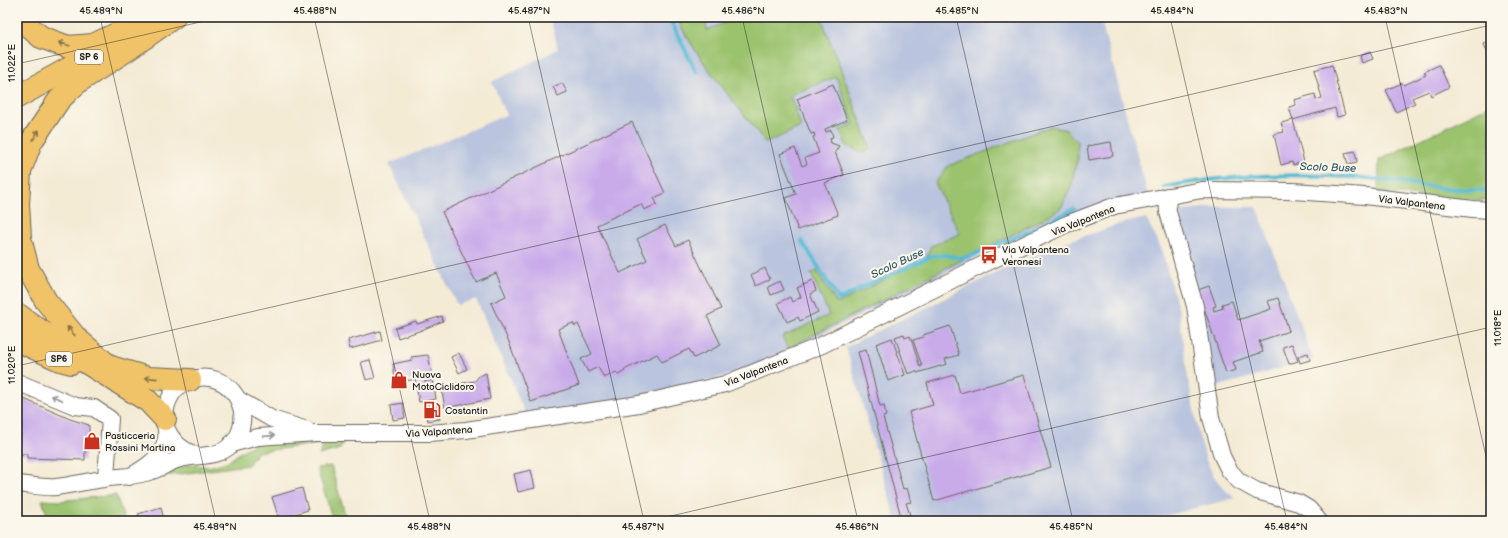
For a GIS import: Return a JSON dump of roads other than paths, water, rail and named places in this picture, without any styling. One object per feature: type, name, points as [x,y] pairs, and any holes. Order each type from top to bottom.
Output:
[{"type":"highway","points":[[17,17],[41,37],[68,46],[93,45],[152,17]]},
{"type":"highway","name":"SP 6","points":[[17,97],[162,17]]},
{"type":"highway","name":"SP6","points":[[165,422],[148,401],[106,370],[46,301],[28,269],[20,238],[18,204],[20,171],[31,142],[59,100],[78,82],[174,17]]},
{"type":"highway","name":"SP6","points":[[17,314],[79,358],[106,370]]},
{"type":"highway","name":"SP6","points":[[17,340],[60,360],[148,378],[190,380]]},
{"type":"street","name":"Via Valpantena","points":[[17,484],[55,487],[106,478],[129,477],[152,471],[177,460],[216,454],[231,444],[258,436],[316,433],[429,433],[466,430],[639,404],[725,384],[822,345],[1068,224],[1114,206],[1166,196],[1202,190],[1292,191],[1365,196],[1473,210],[1491,210]]},
{"type":"street","points":[[1166,196],[1168,212],[1195,306],[1211,418],[1222,456],[1229,470],[1239,481],[1257,491],[1288,498],[1299,503],[1308,509],[1319,521]]},
{"type":"street","name":"Via Valpantena","points":[[129,477],[153,461],[161,451],[166,438],[165,409],[168,400],[181,384],[190,380],[204,377],[218,380],[230,388],[239,400],[242,411],[242,423],[238,435],[231,444]]},
{"type":"street","points":[[17,382],[75,406],[94,408],[110,419],[106,478]]},
{"type":"street","name":"Via Valpantena","points":[[239,400],[272,419],[316,433]]},
{"type":"street","points":[[165,422],[170,436],[177,446],[198,456]]},
{"type":"waterway","name":"Scolo Buse","points":[[669,17],[696,72]]},
{"type":"waterway","name":"Scolo Buse","points":[[1164,187],[1234,178],[1305,175],[1363,178],[1442,188],[1491,191]]},
{"type":"waterway","name":"Scolo Buse","points":[[802,241],[839,300],[863,287],[932,256],[944,255],[960,258],[970,256],[1023,234],[1074,209]]},
{"type":"place","name":"Via Valpantena Veronesi","points":[[989,255]]},
{"type":"place","name":"Nuova MotoCiclidoro","points":[[399,380]]},
{"type":"place","name":"Costantin","points":[[432,410]]},
{"type":"place","name":"Pasticceria Rossini Martina","points":[[92,441]]}]
